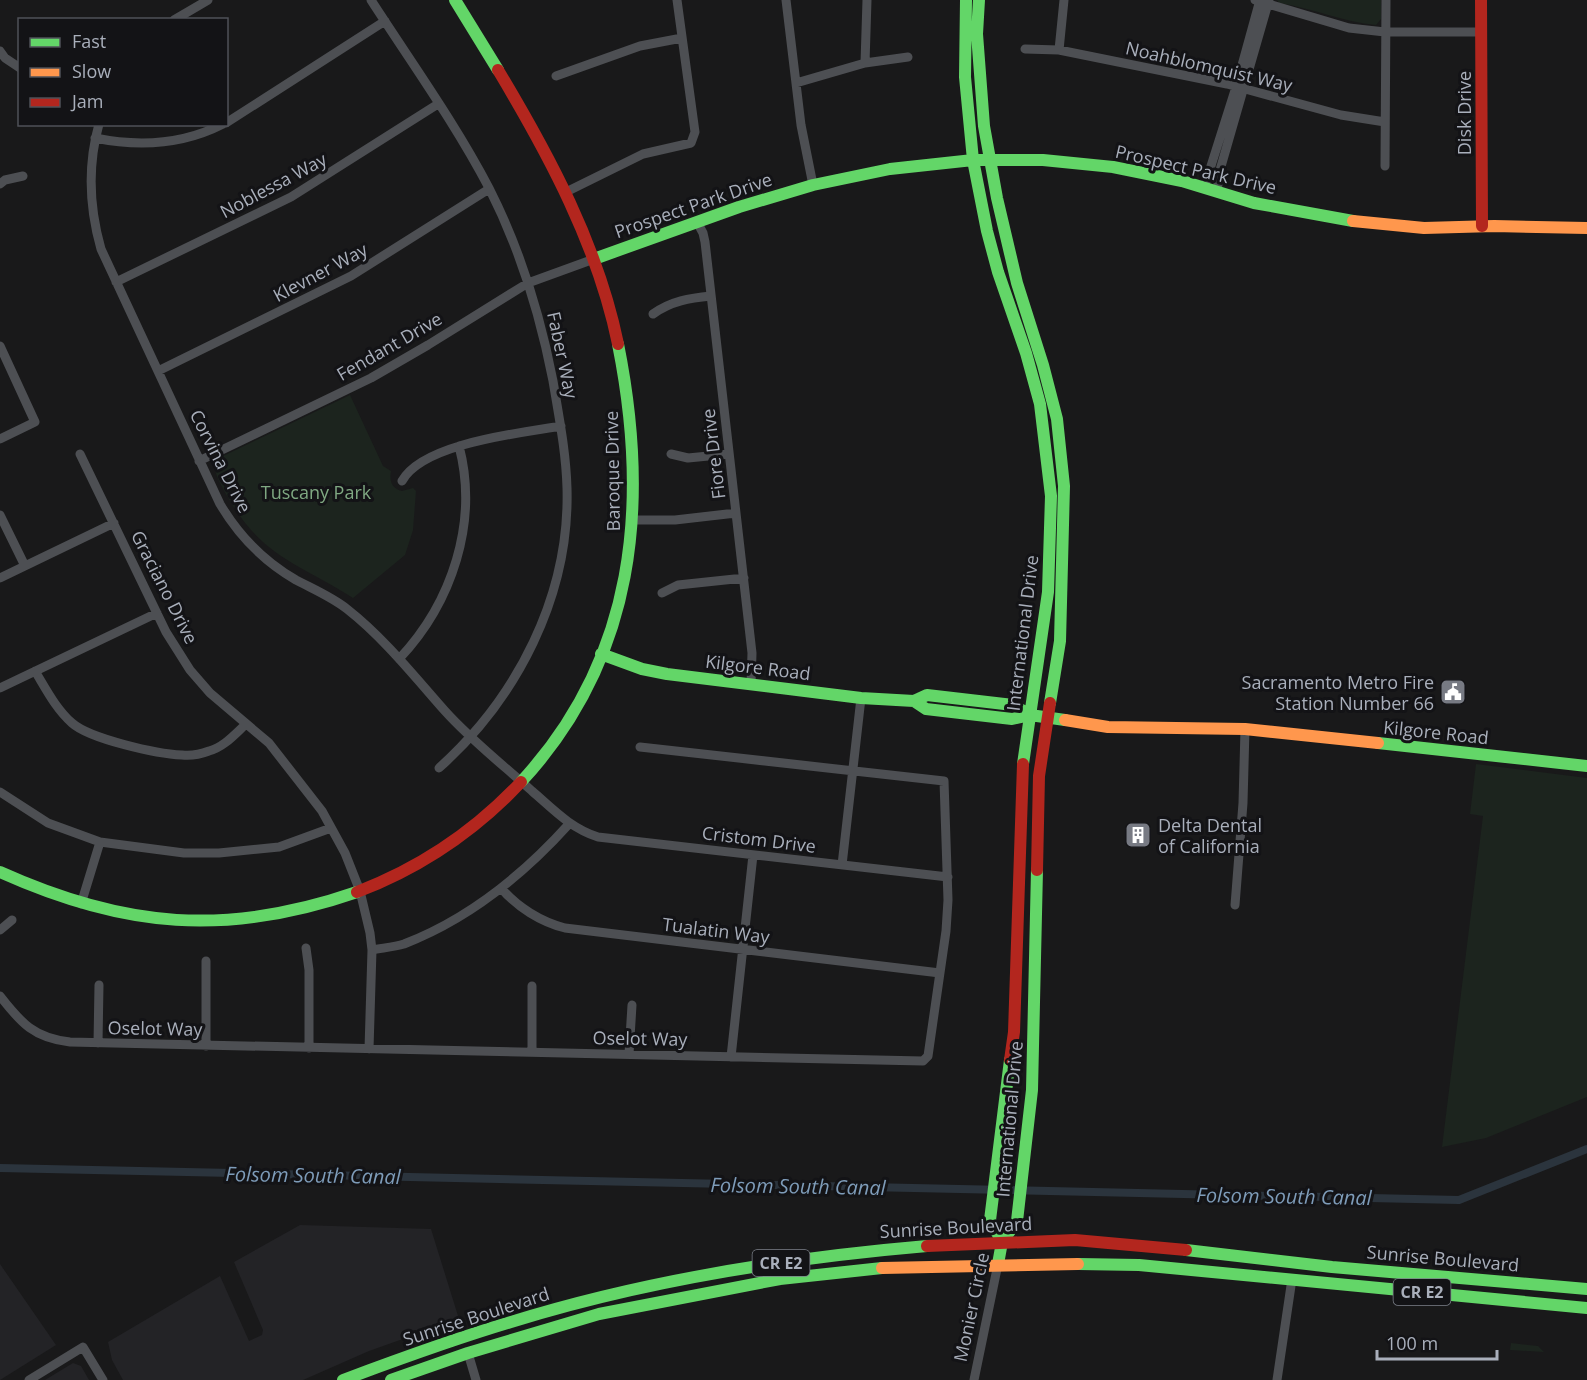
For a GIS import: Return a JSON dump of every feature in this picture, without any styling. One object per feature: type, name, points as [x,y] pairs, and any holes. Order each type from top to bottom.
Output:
[{"type":"main road","name":"Baroque Drive","points":[[0,872],[50,894],[81,904],[122,915],[162,920],[253,919],[360,891],[434,856],[484,818],[521,781],[558,735],[580,698],[601,654],[616,614],[624,583],[633,520],[633,450],[626,380],[614,325],[594,259],[566,192],[507,82],[455,0]]},
{"type":"main road","name":"International Drive","points":[[966,0],[965,77],[973,160],[998,272],[1034,379],[1040,404],[1051,496],[1050,560],[1022,772],[1014,1032],[990,1220],[1002,1242],[1017,1221],[1032,1090],[1040,776],[1060,641],[1064,511],[1057,420],[1043,365],[1017,283],[997,198],[984,126],[977,34],[979,0]]},
{"type":"main road","name":"Disk Drive","points":[[1481,0],[1482,226]]},
{"type":"main road","name":"Prospect Park Drive","points":[[594,259],[697,222],[813,185],[887,169],[973,160],[1043,160],[1113,167],[1159,176],[1254,203],[1355,221],[1424,228],[1482,226],[1587,228]]},
{"type":"main road","points":[[1034,379],[1043,393],[1051,433],[1060,451]]},
{"type":"main road","points":[[1045,443],[1049,445],[1055,459],[1060,500],[1064,511]]},
{"type":"main road","name":"Kilgore Road","points":[[601,654],[642,669],[668,674],[861,698],[914,701],[927,695],[1013,705],[1030,715],[1108,726],[1245,729],[1587,766]]},
{"type":"main road","name":"Sunrise Boulevard","points":[[343,1380],[457,1340],[563,1307],[697,1277],[837,1254],[942,1243],[1044,1240],[1142,1244],[1339,1267],[1587,1289]]},
{"type":"main road","name":"Monier Circle","points":[[998,1263],[1002,1242]]},
{"type":"main road","name":"Sunrise Boulevard","points":[[391,1380],[468,1353],[599,1314],[780,1279],[907,1266],[998,1263],[1139,1265],[1587,1308]]},
{"type":"main road","points":[[1292,1280],[1299,1272],[1322,1272],[1339,1267]]},
{"type":"main road","points":[[468,1353],[472,1343],[477,1339],[556,1316],[563,1307]]},
{"type":"main road","points":[[383,1380],[387,1372],[392,1369],[451,1348],[457,1340]]},
{"type":"street","points":[[177,18],[208,0]]},
{"type":"street","name":"Faber Way","points":[[371,0],[489,189],[515,247],[528,282],[546,348],[561,426],[567,490],[561,553],[549,602],[530,648],[511,684],[495,707],[471,736],[439,768]]},
{"type":"street","points":[[566,192],[634,158],[691,143],[693,140],[695,132],[677,0]]},
{"type":"street","points":[[786,0],[801,125],[813,185]]},
{"type":"street","points":[[865,63],[867,0]]},
{"type":"street","points":[[1059,50],[1064,0]]},
{"type":"street","points":[[1385,166],[1386,0]]},
{"type":"street","points":[[1216,191],[1262,1],[1349,28],[1385,32],[1481,32]]},
{"type":"street","points":[[228,122],[385,21]]},
{"type":"street","points":[[556,76],[640,45],[681,38]]},
{"type":"street","name":"Noahblomquist Way","points":[[1025,49],[1059,50],[1240,88],[1341,115],[1385,122]]},
{"type":"street","points":[[2,57],[18,67]]},
{"type":"street","points":[[796,83],[865,63],[908,57]]},
{"type":"street","points":[[1204,188],[1240,88]]},
{"type":"street","name":"Noblessa Way","points":[[116,282],[291,197],[438,104]]},
{"type":"street","name":"Corvina Drive","points":[[98,126],[90,168],[91,205],[101,249],[228,516],[255,550],[278,569],[346,608],[399,659],[445,711],[569,824]]},
{"type":"street","points":[[95,138],[134,144],[168,142],[220,126]]},
{"type":"street","points":[[0,184],[5,180],[23,176]]},
{"type":"street","name":"Klevner Way","points":[[158,371],[351,276],[489,189]]},
{"type":"street","name":"Fiore Drive","points":[[697,222],[705,242],[744,578],[752,653],[750,685]]},
{"type":"street","name":"Fendant Drive","points":[[200,460],[371,378],[528,282],[594,259]]},
{"type":"street","points":[[653,314],[676,302],[711,296]]},
{"type":"street","points":[[0,346],[35,422],[0,439]]},
{"type":"street","points":[[402,481],[407,472],[428,458],[459,446],[561,426]]},
{"type":"street","points":[[399,659],[433,616],[455,566],[461,543],[464,512],[464,471],[459,446]]},
{"type":"street","points":[[671,453],[688,458],[729,454]]},
{"type":"street","name":"Graciano Drive","points":[[80,454],[166,632],[190,670],[210,693],[269,743],[321,811],[345,853],[360,891],[370,933],[372,951],[369,1050]]},
{"type":"street","points":[[633,520],[675,520],[736,513]]},
{"type":"street","points":[[0,515],[25,566]]},
{"type":"street","points":[[0,578],[114,523]]},
{"type":"street","points":[[662,593],[678,585],[744,578]]},
{"type":"street","points":[[0,688],[157,613]]},
{"type":"street","points":[[35,671],[60,711],[74,725],[95,736],[184,755],[219,748],[246,724]]},
{"type":"street","points":[[842,865],[861,698]]},
{"type":"street","points":[[1235,905],[1243,803],[1245,729]]},
{"type":"street","points":[[640,747],[852,771]]},
{"type":"street","name":"Oselot Way","points":[[0,996],[18,1019],[44,1038],[70,1042],[923,1061],[928,1056],[946,931],[948,877],[944,782],[852,771]]},
{"type":"street","points":[[0,792],[48,823],[100,842],[184,853],[219,853],[279,847],[331,828]]},
{"type":"street","points":[[372,951],[402,945],[463,914],[533,862],[569,824]]},
{"type":"street","name":"Cristom Drive","points":[[569,824],[598,837],[948,877]]},
{"type":"street","points":[[81,904],[100,842]]},
{"type":"street","points":[[731,1057],[753,855]]},
{"type":"street","name":"Tualatin Way","points":[[501,888],[515,902],[544,921],[565,928],[940,973]]},
{"type":"street","points":[[0,930],[12,920]]},
{"type":"street","points":[[306,948],[309,970],[309,1048]]},
{"type":"street","points":[[206,961],[206,1046]]},
{"type":"street","points":[[98,1043],[99,985]]},
{"type":"street","points":[[532,986],[532,1052]]},
{"type":"street","points":[[629,1054],[632,1005]]},
{"type":"street","name":"Monier Circle","points":[[974,1380],[998,1263]]},
{"type":"street","points":[[1277,1380],[1292,1280]]},
{"type":"street","points":[[29,1380],[83,1347],[103,1380]]},
{"type":"street","points":[[468,1353],[477,1380]]},
{"type":"shaded area","points":[[300,1225],[431,1229],[459,1319],[369,1351],[303,1380],[123,1380],[112,1360],[108,1342],[220,1276],[249,1341],[262,1335],[263,1330],[234,1262]]},
{"type":"shaded area","points":[[0,1264],[56,1345],[0,1380]]},
{"type":"shaded area","points":[[73,1363],[81,1366],[89,1380],[45,1380]]},
{"type":"green space","points":[[1277,0],[1381,0],[1381,19],[1376,25],[1364,23],[1279,3]]},
{"type":"green space","name":"Tuscany Park","points":[[350,395],[383,466],[391,471],[390,478],[394,486],[402,491],[413,488],[416,491],[413,530],[405,555],[353,598],[284,558],[255,534],[229,499],[214,466],[217,459]]},
{"type":"green space","points":[[1476,764],[1587,778],[1587,1097],[1486,1138],[1442,1147],[1483,816],[1470,814]]},
{"type":"green space","points":[[1511,1343],[1538,1346],[1544,1352],[1510,1350]]},
{"type":"waterway","name":"Folsom South Canal","points":[[0,1168],[1459,1200],[1587,1149]]},
{"type":"traffic: fast","points":[[455,0],[498,70]]},
{"type":"traffic: fast","points":[[966,0],[965,77],[973,160],[987,231],[998,272],[1026,353],[1040,404],[1051,496],[1048,592],[1023,764]]},
{"type":"traffic: fast","points":[[979,0],[977,34],[984,126],[997,198],[1017,283],[1043,365],[1057,419],[1064,486],[1060,641],[1050,703]]},
{"type":"traffic: fast","points":[[594,259],[739,207],[813,185],[890,169],[973,160],[1043,160],[1113,167],[1182,181],[1254,203],[1353,221]]},
{"type":"traffic: fast","points":[[521,782],[559,734],[589,684],[611,631],[625,576],[632,520],[633,462],[628,404],[618,344]]},
{"type":"traffic: fast","points":[[601,654],[642,669],[667,674],[861,698],[914,701],[927,695],[1013,705],[1030,715],[1065,720]]},
{"type":"traffic: fast","points":[[914,701],[926,709],[1012,719],[1030,715]]},
{"type":"traffic: fast","points":[[1378,743],[1587,766]]},
{"type":"traffic: fast","points":[[998,1264],[1002,1242],[1017,1221],[1032,1090],[1037,870]]},
{"type":"traffic: fast","points":[[0,872],[46,891],[90,905],[133,915],[176,920],[220,920],[264,916],[357,892]]},
{"type":"traffic: fast","points":[[1002,1242],[990,1220],[1010,1060]]},
{"type":"traffic: fast","points":[[343,1380],[490,1329],[613,1294],[769,1264],[927,1246]]},
{"type":"traffic: fast","points":[[1186,1250],[1332,1267],[1587,1289]]},
{"type":"traffic: fast","points":[[1078,1264],[1139,1265],[1587,1308]]},
{"type":"traffic: fast","points":[[391,1380],[468,1353],[599,1314],[780,1279],[882,1268]]},
{"type":"traffic: slow","points":[[1353,221],[1424,228],[1494,226],[1587,228]]},
{"type":"traffic: slow","points":[[1065,720],[1108,727],[1245,729],[1378,743]]},
{"type":"traffic: slow","points":[[882,1268],[1078,1264]]},
{"type":"traffic: jam","points":[[1481,0],[1482,226]]},
{"type":"traffic: jam","points":[[498,70],[570,202],[598,272],[618,344]]},
{"type":"traffic: jam","points":[[1037,870],[1039,776],[1050,703]]},
{"type":"traffic: jam","points":[[1010,1060],[1014,1032],[1023,764]]},
{"type":"traffic: jam","points":[[357,892],[403,872],[445,847],[484,817],[521,782]]},
{"type":"traffic: jam","points":[[927,1246],[1075,1240],[1186,1250]]},
{"type":"place","name":"Sacramento Metro Fire Station Number 66","points":[[1453,692]]},
{"type":"place","name":"Delta Dental of California","points":[[1138,835]]}]
